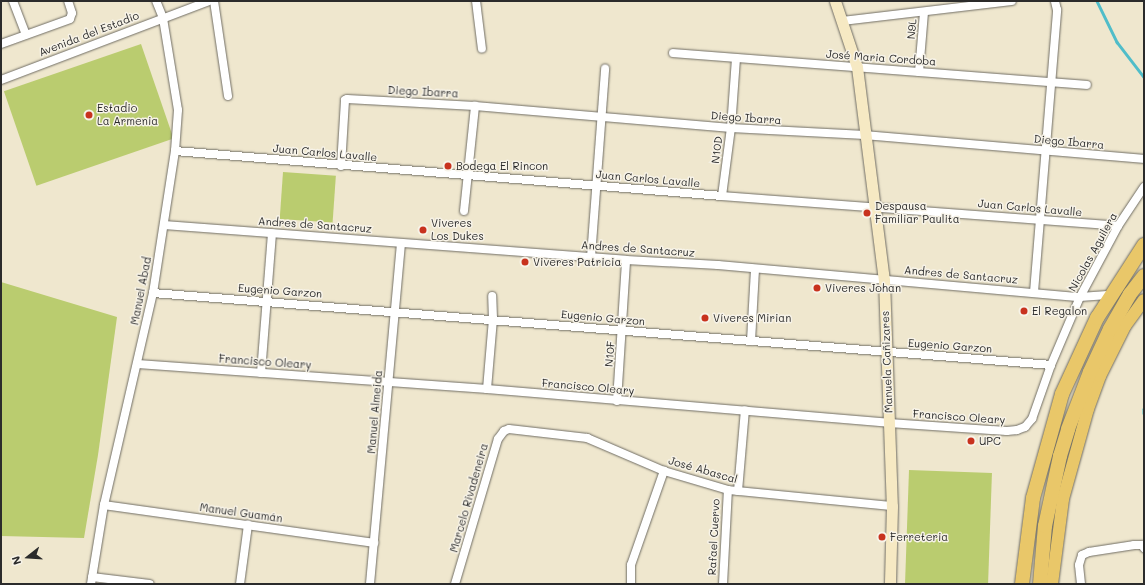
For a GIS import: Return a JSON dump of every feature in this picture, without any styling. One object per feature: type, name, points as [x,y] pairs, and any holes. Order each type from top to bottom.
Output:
[{"type":"highway","points":[[1022,584],[1033,498],[1062,394],[1084,344],[1111,295],[1144,245]]},
{"type":"highway","points":[[1040,584],[1045,526],[1060,456],[1068,429],[1090,372],[1110,329],[1130,294],[1144,276]]},
{"type":"main road","points":[[1052,584],[1063,499],[1088,409],[1100,376],[1125,326],[1144,300]]},
{"type":"street","points":[[13,1],[26,34]]},
{"type":"street","points":[[1,44],[70,19],[72,13],[68,1]]},
{"type":"street","name":"Manuel Abad","points":[[91,580],[104,505],[138,364],[153,293],[175,151],[178,110],[163,18],[156,1]]},
{"type":"street","name":"Avenida del Estadio","points":[[1,80],[208,1]]},
{"type":"street","points":[[214,1],[228,96]]},
{"type":"street","points":[[476,1],[482,49]]},
{"type":"street","name":"Manuela Cañizares","points":[[835,1],[857,67],[884,280],[888,352],[892,506],[890,584]]},
{"type":"street","points":[[842,21],[1012,1]]},
{"type":"street","points":[[1034,292],[1058,10],[1055,1]]},
{"type":"street","name":"N9L","points":[[919,72],[924,12]]},
{"type":"street","name":"José Maria Cordoba","points":[[673,53],[1087,85]]},
{"type":"street","name":"N10D","points":[[722,196],[736,58]]},
{"type":"street","points":[[591,257],[605,68]]},
{"type":"street","name":"Diego Ibarra","points":[[341,166],[346,100],[475,106],[730,128],[866,136],[1144,159]]},
{"type":"street","points":[[464,211],[475,106]]},
{"type":"street","name":"Juan Carlos Lavalle","points":[[175,151],[341,166],[1118,226]]},
{"type":"street","name":"Nicolas Aguilera","points":[[1032,419],[1051,365],[1080,297],[1118,226],[1144,187]]},
{"type":"street","name":"Andres de Santacruz","points":[[164,225],[626,260],[755,268],[1080,297],[1111,295]]},
{"type":"street","points":[[261,374],[272,233]]},
{"type":"street","name":"Manuel Almeida","points":[[370,584],[401,243]]},
{"type":"street","name":"N10F","points":[[617,401],[626,260]]},
{"type":"street","points":[[751,341],[755,268]]},
{"type":"street","name":"Eugenio Garzon","points":[[153,293],[395,311],[622,332],[1051,365]]},
{"type":"street","points":[[487,389],[492,320],[492,296]]},
{"type":"street","name":"Francisco Oleary","points":[[138,364],[487,389],[889,423],[1011,431],[1023,429],[1032,419]]},
{"type":"street","points":[[738,491],[745,410]]},
{"type":"street","name":"José Abascal","points":[[515,428],[587,438],[664,471],[728,490],[892,506]]},
{"type":"street","name":"Marcelo Rivadeneira","points":[[455,584],[498,438],[504,430],[515,428]]},
{"type":"street","points":[[631,584],[632,565],[664,471]]},
{"type":"street","name":"Rafael Cuervo","points":[[723,584],[728,490]]},
{"type":"street","name":"Manuel Guamán","points":[[104,505],[374,543]]},
{"type":"street","points":[[240,584],[248,525]]},
{"type":"street","points":[[1081,584],[1079,565],[1082,555],[1089,552],[1143,547]]},
{"type":"street","points":[[91,580],[150,584]]},
{"type":"green space","name":"Estadio La Armenia","points":[[141,44],[174,139],[36,186],[4,91]]},
{"type":"green space","points":[[283,172],[336,176],[333,223],[280,219]]},
{"type":"green space","points":[[1,282],[117,317],[98,455],[84,538],[1,536]]},
{"type":"green space","points":[[909,470],[992,473],[988,584],[905,584]]},
{"type":"waterway","points":[[1097,1],[1117,42],[1144,77]]},
{"type":"place","name":"Estadio La Armenia","points":[[89,115]]},
{"type":"place","name":"Bodega El Rincon","points":[[448,166]]},
{"type":"place","name":"Despausa Familiar Paulita","points":[[867,213]]},
{"type":"place","name":"Viveres Los Dukes","points":[[423,230]]},
{"type":"place","name":"Viveres Patricia","points":[[525,262]]},
{"type":"place","name":"Viveres Johan","points":[[817,288]]},
{"type":"place","name":"El Regalon","points":[[1024,311]]},
{"type":"place","name":"Víveres Mirian","points":[[705,318]]},
{"type":"place","name":"UPC","points":[[971,441]]},
{"type":"place","name":"Ferreteria","points":[[882,537]]}]
